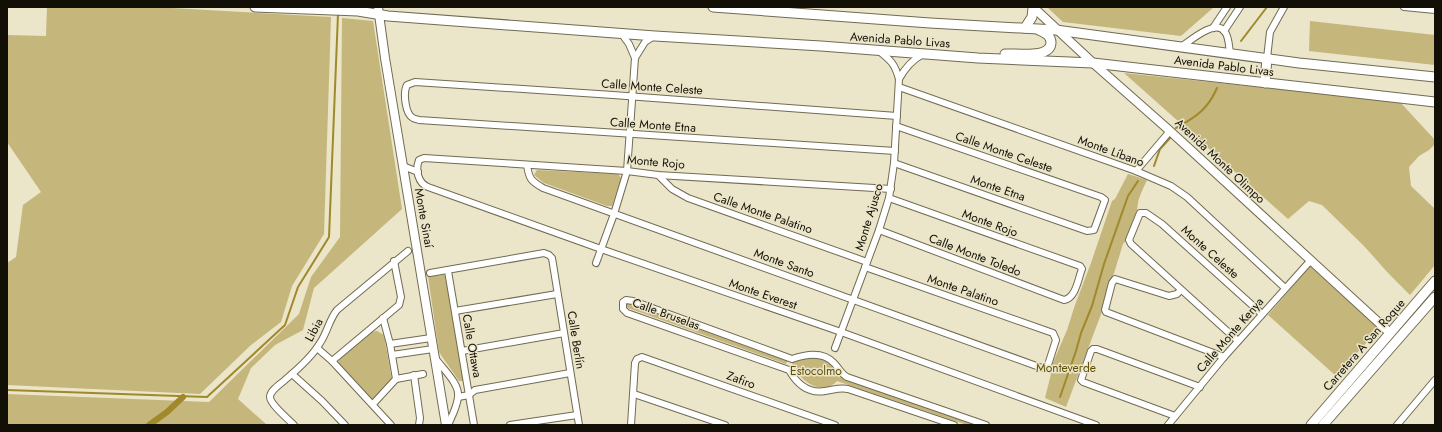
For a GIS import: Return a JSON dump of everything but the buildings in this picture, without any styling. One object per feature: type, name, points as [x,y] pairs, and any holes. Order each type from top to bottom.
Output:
[{"type":"main road","name":"Avenida Pablo Livas","points":[[255,7],[364,10],[410,17],[621,32],[655,36],[821,46],[978,58],[1093,63],[1435,102]]},
{"type":"main road","points":[[393,7],[399,14],[410,17]]},
{"type":"main road","name":"Avenida Pablo Livas","points":[[713,7],[775,10],[930,24],[1056,30],[1299,63],[1435,77]]},
{"type":"main road","points":[[1025,28],[1032,17],[1033,7]]},
{"type":"main road","points":[[978,58],[1010,54],[1044,53],[1050,48],[1050,39],[1047,34],[1036,29]]},
{"type":"main road","points":[[1265,83],[1267,58]]},
{"type":"main road","name":"Carretera A San Roque","points":[[1311,425],[1435,281]]},
{"type":"main road","name":"Carretera A San Roque","points":[[1324,425],[1434,299]]},
{"type":"street","name":"Avenida Monte Olimpo","points":[[1033,7],[1056,30],[1170,131],[1390,333]]},
{"type":"street","points":[[1213,28],[1227,7]]},
{"type":"street","points":[[1224,31],[1240,7]]},
{"type":"street","points":[[1267,58],[1270,32],[1284,7]]},
{"type":"street","points":[[1405,7],[1435,10]]},
{"type":"street","name":"Monte Sinaí","points":[[378,11],[431,338],[447,425]]},
{"type":"street","points":[[1181,47],[1208,29],[1216,27],[1223,29],[1226,33],[1230,53]]},
{"type":"street","points":[[596,263],[614,214],[627,171],[635,58],[629,44],[621,32]]},
{"type":"street","points":[[635,58],[646,42],[655,36]]},
{"type":"street","name":"Monte Ajusco","points":[[835,348],[879,230],[891,188],[895,151],[899,80],[897,70],[892,62],[879,51]]},
{"type":"street","points":[[899,80],[908,65],[917,57],[924,54]]},
{"type":"street","name":"Calle Monte Celeste","points":[[411,117],[407,109],[405,95],[407,85],[415,82],[897,116]]},
{"type":"street","name":"Monte Líbano","points":[[899,87],[1136,171],[1171,186],[1187,197],[1285,288]]},
{"type":"street","name":"Calle Monte Etna","points":[[411,117],[419,120],[895,151]]},
{"type":"street","name":"Calle Monte Celeste","points":[[896,126],[1101,197],[1105,200],[1094,230]]},
{"type":"street","points":[[1136,171],[1170,131]]},
{"type":"street","name":"Monte Rojo","points":[[418,172],[419,160],[424,158],[891,188]]},
{"type":"street","name":"Monte Etna","points":[[894,163],[1087,231],[1094,230]]},
{"type":"street","name":"Monte Santo","points":[[526,165],[528,175],[531,180],[543,188],[1042,368],[1047,368]]},
{"type":"street","points":[[403,166],[418,172]]},
{"type":"street","name":"Monte Everest","points":[[418,172],[422,183],[428,187],[841,332],[1096,425]]},
{"type":"street","name":"Calle Monte Palatino","points":[[658,174],[672,189],[688,198],[866,264]]},
{"type":"street","name":"Monte Rojo","points":[[889,198],[1080,266],[1082,269],[1072,295],[1068,299],[1064,300]]},
{"type":"street","name":"Monte Celeste","points":[[1180,290],[1131,244],[1129,240],[1140,213],[1146,213],[1162,224],[1262,314]]},
{"type":"street","name":"Calle Monte Toledo","points":[[879,230],[1064,300]]},
{"type":"street","name":"Libia","points":[[294,425],[272,403],[270,397],[274,390],[317,348],[337,310],[394,261],[408,251]]},
{"type":"street","name":"Calle Berlín","points":[[448,271],[544,253],[552,258],[579,425]]},
{"type":"street","name":"Calle Monte Kenya","points":[[1168,425],[1224,357],[1311,260]]},
{"type":"street","points":[[332,361],[399,305],[401,297],[394,261]]},
{"type":"street","name":"Monte Palatino","points":[[866,264],[1053,333],[1056,340],[1047,368]]},
{"type":"street","points":[[430,273],[448,271]]},
{"type":"street","name":"Calle Ottawa","points":[[448,271],[474,425]]},
{"type":"street","points":[[1224,357],[1106,312],[1105,307],[1113,280],[1116,279],[1169,296],[1177,294],[1180,290],[1238,341]]},
{"type":"street","points":[[455,311],[557,294]]},
{"type":"street","name":"Calle Bruselas","points":[[789,370],[627,313],[623,309],[623,302],[626,300],[633,301],[792,359]]},
{"type":"street","points":[[383,318],[390,344],[396,378]]},
{"type":"street","points":[[462,351],[564,333]]},
{"type":"street","points":[[390,344],[431,338]]},
{"type":"street","points":[[317,348],[332,361],[391,425]]},
{"type":"street","points":[[392,355],[433,349]]},
{"type":"street","points":[[1175,416],[1083,382],[1082,380],[1093,349],[1200,387]]},
{"type":"street","points":[[954,425],[848,389],[839,388],[822,391],[810,390],[799,384],[789,370],[792,359],[815,354],[824,356],[847,377],[986,425]]},
{"type":"street","name":"Zafiro","points":[[634,394],[635,363],[637,359],[645,358],[835,425]]},
{"type":"street","points":[[435,359],[457,388],[458,397],[447,425]]},
{"type":"street","points":[[458,397],[469,395],[475,390],[570,373]]},
{"type":"street","points":[[292,374],[322,401],[345,425]]},
{"type":"street","points":[[373,404],[396,378],[423,374]]},
{"type":"street","points":[[414,375],[420,425]]},
{"type":"street","points":[[1406,425],[1398,423],[1435,380]]},
{"type":"street","points":[[457,388],[468,387],[475,390]]},
{"type":"street","points":[[631,425],[634,394],[725,425]]},
{"type":"street","points":[[510,425],[577,415]]},
{"type":"green space","points":[[47,7],[154,7],[331,17],[324,234],[292,286],[281,322],[251,345],[200,394],[7,385],[7,263],[16,257],[23,205],[41,192],[7,142],[7,35],[46,36]]},
{"type":"green space","points":[[1047,7],[1214,7],[1181,36],[1063,22]]},
{"type":"green space","points":[[342,18],[373,21],[402,209],[314,288],[303,330],[275,345],[251,368],[238,399],[267,425],[7,425],[7,394],[209,402],[299,314],[311,277],[340,237]]},
{"type":"green space","points":[[1310,21],[1435,35],[1435,65],[1309,51]]},
{"type":"green space","points":[[1124,73],[1400,102],[1435,140],[1435,144],[1419,156],[1409,167],[1411,186],[1435,209],[1435,265],[1410,295],[1364,246],[1322,205],[1309,201],[1288,219]]},
{"type":"green space","points":[[537,170],[618,174],[621,178],[612,206],[607,206],[544,183],[534,175]]},
{"type":"green space","name":"Monteverde","points":[[1128,174],[1147,180],[1139,197],[1132,230],[1123,244],[1103,309],[1066,407],[1045,398],[1051,374],[1049,372],[1067,330],[1112,201],[1115,199]]},
{"type":"green space","points":[[1310,266],[1379,329],[1336,376],[1268,315]]},
{"type":"green space","points":[[445,275],[464,381],[459,381],[439,352],[428,276]]},
{"type":"green space","points":[[627,302],[788,360],[786,364],[628,308],[625,305]]},
{"type":"green space","points":[[377,331],[384,335],[392,381],[375,399],[371,399],[338,363],[339,360],[371,332]]},
{"type":"green space","name":"Estocolmo","points":[[818,357],[832,362],[839,377],[979,425],[967,425],[837,381],[831,386],[824,388],[817,387],[799,375],[792,363],[795,360]]},
{"type":"waterway","points":[[1241,41],[1267,7]]},
{"type":"waterway","points":[[7,390],[207,397],[285,325],[298,287],[329,237],[338,14]]},
{"type":"waterway","points":[[1176,128],[1201,112],[1210,102],[1217,88]]},
{"type":"waterway","points":[[1154,166],[1160,149],[1171,137]]},
{"type":"waterway","points":[[1060,397],[1128,196],[1138,181]]},
{"type":"waterway","points":[[149,425],[167,412],[183,397]]}]
